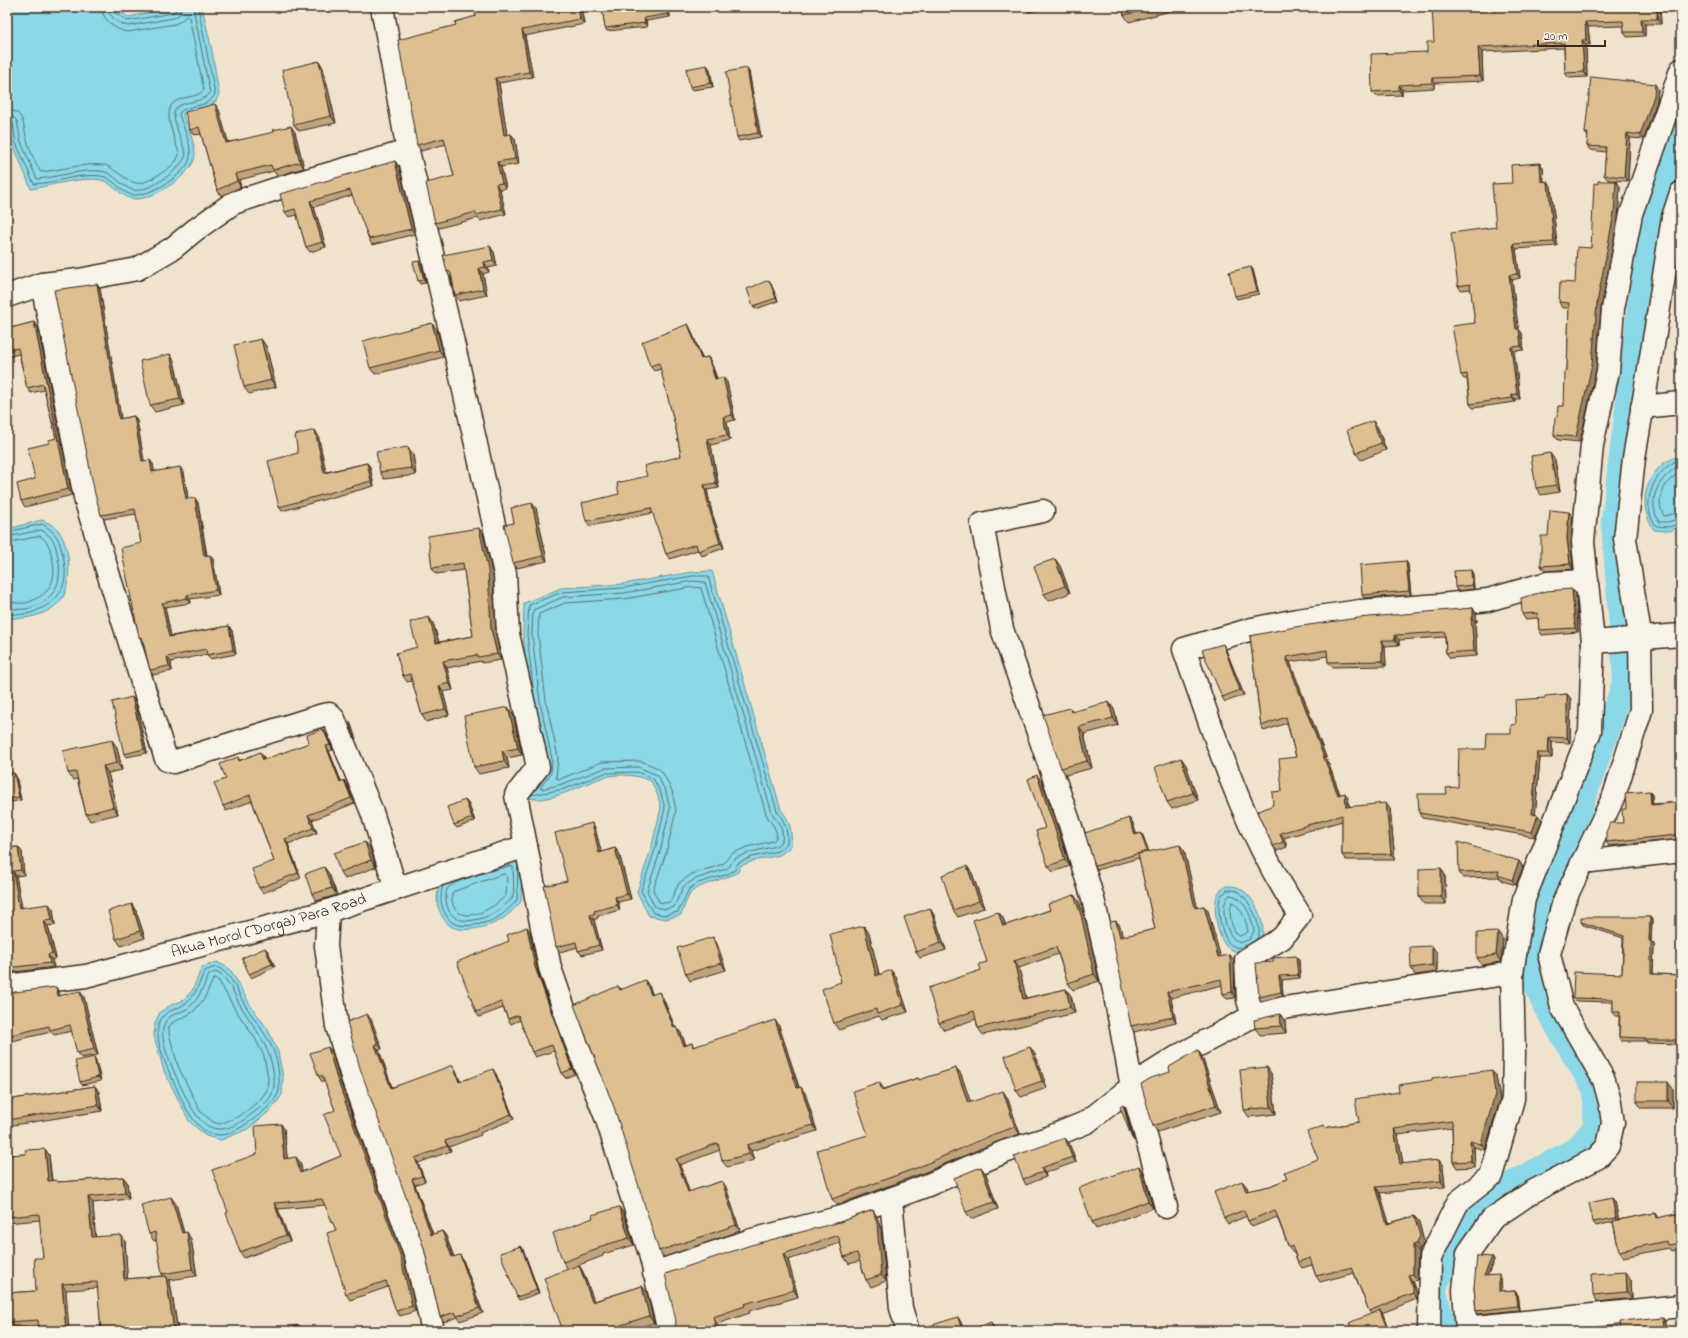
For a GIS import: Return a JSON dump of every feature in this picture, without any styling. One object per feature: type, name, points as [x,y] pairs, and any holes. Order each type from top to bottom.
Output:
[{"type":"street","points":[[382,7],[408,151],[459,368],[505,574],[508,634],[538,766],[516,795],[550,968],[575,1040],[606,1117],[650,1254],[669,1331]]},
{"type":"street","points":[[1429,1331],[1430,1258],[1458,1202],[1491,1176],[1513,1099],[1514,1052],[1512,973],[1524,899],[1590,731],[1593,642],[1583,542],[1592,445],[1608,371],[1613,309],[1631,214],[1681,70]]},
{"type":"street","points":[[7,296],[42,284],[79,280],[137,269],[173,248],[233,203],[408,151]]},
{"type":"street","points":[[1681,193],[1672,217],[1634,458],[1626,539],[1640,638],[1641,710],[1614,796],[1564,901],[1550,954],[1562,1007],[1604,1080],[1610,1102],[1613,1123],[1610,1139],[1608,1146],[1597,1158],[1532,1192],[1492,1219],[1468,1253],[1464,1290],[1467,1329],[1681,1306]]},
{"type":"street","points":[[42,284],[86,502],[164,756],[167,760],[173,762],[329,714],[334,719],[372,812],[396,889]]},
{"type":"street","points":[[1642,406],[1681,403]]},
{"type":"street","points":[[1043,510],[982,524],[1002,629],[1070,824],[1093,899],[1114,990],[1132,1087],[1166,1207]]},
{"type":"street","points":[[1253,1016],[1248,1000],[1246,960],[1282,938],[1300,915],[1283,889],[1261,850],[1231,783],[1184,650],[1252,629],[1304,619],[1360,610],[1440,606],[1488,600],[1547,583],[1587,581]]},
{"type":"street","points":[[1593,642],[1681,635]]},
{"type":"street","name":"Akua Morol (Dorga) Para Road","points":[[7,986],[86,976],[328,911],[526,846]]},
{"type":"street","points":[[1582,862],[1681,852]]},
{"type":"street","points":[[328,911],[326,946],[338,1026],[352,1077],[416,1257],[433,1331]]},
{"type":"street","points":[[654,1273],[752,1240],[842,1217],[928,1185],[1004,1152],[1048,1138],[1087,1122],[1132,1087],[1180,1055],[1253,1016],[1284,1008],[1512,973]]},
{"type":"street","points":[[891,1199],[901,1308],[908,1331]]},
{"type":"water","points":[[10,7],[114,7],[128,17],[177,7],[202,7],[212,51],[219,94],[216,101],[204,109],[183,114],[195,150],[193,163],[187,171],[169,186],[147,197],[137,199],[125,196],[105,181],[94,179],[76,180],[31,189],[13,144],[7,115],[7,9]]},
{"type":"water","points":[[1681,455],[1681,526],[1670,531],[1654,530],[1646,512],[1645,503],[1648,486],[1651,478],[1664,463]]},
{"type":"water","points":[[42,520],[58,530],[65,544],[69,570],[67,587],[64,595],[54,607],[39,615],[22,618],[7,617],[7,529]]},
{"type":"water","points":[[712,571],[781,810],[787,818],[790,827],[791,846],[780,855],[753,861],[740,866],[738,872],[733,875],[698,888],[690,894],[681,915],[666,919],[649,916],[637,892],[651,849],[661,808],[658,796],[651,781],[640,777],[617,775],[595,780],[553,797],[532,799],[522,796],[531,782],[531,703],[523,635],[524,603],[561,588],[623,584],[692,572]]},
{"type":"water","points":[[520,853],[522,864],[521,902],[507,916],[493,924],[469,929],[457,929],[448,924],[443,918],[437,903],[437,895],[441,881]]},
{"type":"water","points":[[1226,886],[1238,887],[1246,893],[1251,898],[1261,918],[1263,932],[1262,938],[1239,953],[1228,948],[1224,943],[1216,921],[1215,904],[1217,897],[1219,892]]},
{"type":"water","points":[[217,962],[230,969],[249,1003],[268,1030],[278,1052],[283,1077],[282,1095],[271,1110],[248,1129],[221,1140],[206,1136],[189,1121],[164,1071],[154,1036],[155,1023],[160,1012],[173,1004],[182,1001],[192,991],[202,967]]},
{"type":"building","points":[[474,7],[578,7],[580,19],[522,30],[529,72],[495,78],[504,135],[511,134],[515,159],[497,162],[502,183],[496,184],[502,209],[476,215],[476,212],[435,223],[426,183],[454,176],[444,138],[417,145],[398,40],[456,25],[455,22],[476,16]]},
{"type":"building","points":[[602,7],[667,7],[668,14],[644,18],[645,23],[605,28]]},
{"type":"building","points":[[1122,7],[1156,7],[1124,15]]},
{"type":"building","points":[[1432,7],[1657,7],[1657,19],[1641,19],[1642,32],[1624,32],[1623,21],[1585,22],[1586,40],[1582,40],[1584,72],[1565,73],[1564,43],[1478,47],[1480,76],[1432,78],[1432,83],[1399,85],[1399,90],[1372,92],[1371,54],[1427,52],[1427,42],[1434,42]]},
{"type":"building","points":[[319,61],[331,116],[294,125],[282,70]]},
{"type":"building","points":[[707,65],[711,83],[690,87],[686,69]]},
{"type":"building","points":[[747,68],[758,133],[737,137],[726,72]]},
{"type":"building","points":[[1591,77],[1655,84],[1654,96],[1640,135],[1627,133],[1624,177],[1604,175],[1606,147],[1587,146],[1588,133],[1585,133]]},
{"type":"building","points":[[215,104],[226,143],[274,132],[273,130],[291,126],[300,162],[273,170],[271,165],[235,174],[237,181],[217,190],[199,127],[190,130],[185,112]]},
{"type":"building","points":[[395,161],[411,229],[369,239],[350,190],[310,201],[322,242],[306,247],[295,209],[285,212],[280,194]]},
{"type":"building","points":[[1540,163],[1541,181],[1548,182],[1554,242],[1513,244],[1517,274],[1509,275],[1516,329],[1519,329],[1521,346],[1511,347],[1517,394],[1512,395],[1512,398],[1470,404],[1467,374],[1461,375],[1452,326],[1475,323],[1470,284],[1458,286],[1451,233],[1496,227],[1492,184],[1512,183],[1511,165]]},
{"type":"building","points":[[1598,181],[1616,181],[1614,213],[1597,303],[1592,364],[1576,437],[1554,435],[1555,417],[1557,417],[1558,406],[1564,406],[1565,371],[1567,371],[1569,303],[1559,302],[1560,282],[1575,283],[1577,247],[1591,248],[1594,183],[1598,184]]},
{"type":"building","points":[[490,246],[493,260],[484,262],[485,267],[479,268],[483,289],[455,295],[451,273],[449,271],[447,272],[443,255]]},
{"type":"building","points":[[419,261],[424,280],[418,281],[413,262]]},
{"type":"building","points":[[1251,267],[1257,291],[1235,296],[1229,272]]},
{"type":"building","points":[[769,280],[776,298],[753,306],[747,289]]},
{"type":"building","points":[[97,284],[119,419],[134,416],[142,461],[150,460],[152,472],[180,467],[186,499],[195,498],[204,556],[210,555],[216,590],[187,595],[187,598],[162,603],[169,637],[229,626],[233,650],[207,655],[206,649],[167,657],[169,666],[150,670],[142,638],[139,637],[121,548],[141,543],[135,509],[101,515],[95,494],[54,290]]},
{"type":"building","points":[[34,322],[68,489],[21,501],[17,484],[35,479],[28,448],[49,443],[49,440],[56,438],[43,384],[27,388],[18,348],[7,350],[7,329]]},
{"type":"building","points":[[432,323],[439,350],[370,368],[363,341]]},
{"type":"building","points":[[688,324],[701,359],[708,357],[715,379],[723,377],[732,415],[723,417],[727,435],[707,439],[716,483],[704,485],[709,508],[720,543],[698,551],[696,544],[666,554],[651,508],[586,521],[582,503],[619,494],[617,483],[647,476],[644,466],[681,456],[676,429],[659,363],[650,366],[642,342]]},
{"type":"building","points":[[261,339],[271,380],[244,387],[234,345]]},
{"type":"building","points":[[170,354],[180,399],[150,405],[140,361]]},
{"type":"building","points":[[1373,421],[1381,443],[1356,453],[1347,430]]},
{"type":"building","points":[[315,430],[324,473],[367,463],[371,481],[279,507],[268,461],[298,453],[295,435]]},
{"type":"building","points":[[408,447],[411,468],[380,472],[376,452]]},
{"type":"building","points":[[1550,453],[1556,485],[1536,488],[1531,456]]},
{"type":"building","points":[[532,503],[543,556],[513,563],[504,525],[514,523],[511,508]]},
{"type":"building","points":[[1550,510],[1569,512],[1567,538],[1570,564],[1541,566],[1541,536],[1548,536]]},
{"type":"building","points":[[479,528],[488,570],[491,629],[497,654],[478,657],[477,655],[443,661],[449,683],[439,686],[445,709],[422,715],[410,674],[403,676],[396,653],[417,647],[410,622],[429,617],[436,643],[473,636],[463,563],[432,568],[428,536]]},
{"type":"building","points":[[1055,559],[1065,586],[1044,594],[1034,566]]},
{"type":"building","points":[[1406,561],[1409,591],[1362,595],[1360,565]]},
{"type":"building","points":[[1471,570],[1472,585],[1455,587],[1454,571]]},
{"type":"building","points":[[1572,589],[1575,628],[1539,630],[1538,613],[1522,614],[1521,598],[1546,591]]},
{"type":"building","points":[[1473,608],[1473,617],[1471,617],[1474,651],[1446,653],[1445,632],[1395,635],[1395,640],[1382,640],[1382,661],[1328,662],[1327,650],[1286,657],[1338,795],[1345,793],[1346,807],[1386,803],[1391,854],[1342,855],[1342,815],[1280,833],[1283,842],[1273,846],[1257,812],[1273,805],[1272,792],[1282,791],[1279,759],[1296,757],[1286,717],[1261,726],[1250,636],[1295,627],[1358,618]]},
{"type":"building","points":[[1223,644],[1240,690],[1222,697],[1202,650]]},
{"type":"building","points":[[1567,694],[1567,738],[1549,737],[1548,753],[1537,753],[1532,814],[1538,815],[1532,832],[1419,813],[1418,794],[1447,794],[1446,788],[1458,787],[1459,749],[1486,749],[1487,733],[1511,733],[1511,725],[1516,724],[1515,700],[1545,698],[1545,696]]},
{"type":"building","points":[[132,697],[144,749],[124,754],[112,702]]},
{"type":"building","points":[[1109,702],[1113,718],[1079,727],[1087,761],[1061,768],[1043,715],[1070,708],[1071,712]]},
{"type":"building","points":[[508,707],[518,748],[502,751],[504,761],[474,767],[464,716]]},
{"type":"building","points":[[347,721],[349,721],[353,735]]},
{"type":"building","points":[[323,729],[330,745],[326,746],[340,782],[344,780],[351,798],[308,815],[313,828],[285,839],[298,873],[259,888],[252,869],[274,861],[250,795],[223,806],[214,783],[226,779],[220,764],[238,757],[239,761],[260,752],[263,760],[309,743],[307,735]]},
{"type":"building","points":[[112,740],[117,763],[103,766],[113,807],[86,814],[76,772],[68,773],[63,751]]},
{"type":"building","points":[[1181,758],[1193,793],[1167,802],[1155,767]]},
{"type":"building","points":[[14,773],[19,797],[7,799],[7,774]]},
{"type":"building","points":[[1037,775],[1065,860],[1048,866],[1036,831],[1045,828],[1028,779]]},
{"type":"building","points":[[1650,791],[1651,805],[1681,802],[1681,835],[1606,842],[1606,832],[1610,823],[1623,823],[1622,809],[1626,809],[1625,793]]},
{"type":"building","points":[[465,800],[472,818],[454,825],[447,807]]},
{"type":"building","points":[[1129,818],[1135,835],[1141,833],[1147,851],[1095,866],[1085,833]]},
{"type":"building","points":[[592,823],[599,853],[615,848],[627,894],[615,897],[617,905],[594,911],[595,913],[590,915],[599,945],[578,951],[576,942],[556,947],[544,886],[567,881],[555,833]]},
{"type":"building","points":[[365,842],[371,860],[340,872],[334,853]]},
{"type":"building","points":[[1458,842],[1519,861],[1512,880],[1498,875],[1499,871],[1459,872]]},
{"type":"building","points":[[1180,845],[1195,908],[1204,906],[1218,957],[1230,955],[1232,992],[1223,994],[1221,979],[1167,992],[1173,1017],[1131,1026],[1109,922],[1116,921],[1120,937],[1155,929],[1138,854]]},
{"type":"building","points":[[18,847],[21,870],[13,871],[19,908],[49,904],[52,920],[44,921],[52,953],[48,955],[50,963],[7,968],[7,848]]},
{"type":"building","points":[[967,866],[979,901],[953,910],[942,875]]},
{"type":"building","points":[[324,867],[332,888],[312,894],[305,874]]},
{"type":"building","points":[[1441,868],[1441,897],[1419,897],[1419,869]]},
{"type":"building","points":[[1074,895],[1081,915],[1094,974],[1068,983],[1056,947],[1014,961],[1023,999],[1066,989],[1070,1007],[978,1028],[974,1011],[939,1023],[928,988],[981,970],[979,964],[987,962],[973,920],[998,912],[1003,926],[1050,910],[1048,904]]},
{"type":"building","points":[[132,904],[140,931],[116,939],[108,911]]},
{"type":"building","points":[[930,908],[941,943],[916,952],[904,917]]},
{"type":"building","points":[[1581,917],[1650,917],[1649,941],[1651,941],[1651,974],[1681,975],[1681,1040],[1645,1040],[1645,1038],[1619,1037],[1620,1012],[1613,1012],[1613,999],[1573,998],[1574,972],[1622,974],[1624,936],[1581,922]]},
{"type":"building","points":[[864,926],[876,976],[891,970],[903,1005],[877,1014],[876,1009],[834,1023],[822,989],[841,982],[830,934]]},
{"type":"building","points":[[527,927],[535,967],[572,1069],[562,1073],[552,1045],[532,1052],[518,1015],[508,1019],[501,1002],[476,1012],[457,962],[509,941],[507,935]]},
{"type":"building","points":[[1498,932],[1496,955],[1477,958],[1477,933]]},
{"type":"building","points":[[713,937],[721,963],[686,974],[677,948]]},
{"type":"building","points":[[1432,946],[1432,965],[1411,968],[1410,947]]},
{"type":"building","points":[[265,948],[272,964],[249,974],[242,958]]},
{"type":"building","points":[[1296,956],[1298,975],[1279,976],[1281,992],[1259,997],[1256,963],[1273,962],[1273,958]]},
{"type":"building","points":[[645,980],[651,995],[659,992],[674,1028],[676,1027],[684,1046],[692,1043],[693,1047],[775,1020],[797,1088],[801,1087],[813,1125],[747,1145],[749,1154],[722,1161],[718,1143],[676,1159],[688,1192],[722,1181],[736,1225],[659,1251],[614,1107],[574,1005],[618,986],[620,990]]},
{"type":"building","points":[[56,987],[58,996],[80,991],[94,1049],[77,1053],[70,1025],[50,1030],[49,1026],[7,1036],[7,993]]},
{"type":"building","points":[[367,1014],[378,1044],[375,1045],[391,1088],[453,1065],[459,1082],[493,1069],[511,1114],[477,1128],[477,1130],[445,1141],[447,1146],[415,1158],[422,1176],[412,1179],[431,1235],[442,1231],[452,1257],[460,1255],[479,1308],[457,1316],[455,1312],[440,1317],[424,1248],[360,1068],[347,1022]]},
{"type":"building","points":[[1280,1014],[1281,1026],[1255,1028],[1254,1020]]},
{"type":"building","points":[[328,1047],[336,1076],[400,1255],[412,1306],[396,1311],[386,1281],[346,1294],[327,1233],[336,1230],[322,1199],[274,1203],[286,1235],[240,1252],[226,1213],[228,1212],[212,1170],[257,1154],[255,1126],[281,1124],[284,1159],[296,1157],[300,1173],[341,1156],[324,1115],[335,1110],[322,1075],[319,1077],[310,1053]]},
{"type":"building","points":[[1030,1047],[1042,1081],[1016,1090],[1005,1056]]},
{"type":"building","points":[[1198,1050],[1216,1105],[1153,1126],[1141,1084],[1151,1078],[1170,1072],[1169,1067]]},
{"type":"building","points":[[94,1057],[98,1077],[80,1082],[75,1061]]},
{"type":"building","points":[[1267,1067],[1271,1107],[1244,1110],[1240,1070]]},
{"type":"building","points":[[956,1068],[968,1103],[1003,1091],[1015,1127],[994,1134],[919,1167],[832,1199],[817,1150],[868,1135],[853,1091],[879,1082],[882,1090],[918,1078],[919,1080]]},
{"type":"building","points":[[1492,1070],[1495,1094],[1481,1144],[1470,1141],[1471,1161],[1453,1162],[1452,1121],[1394,1129],[1400,1164],[1439,1160],[1441,1181],[1376,1187],[1387,1224],[1414,1216],[1420,1236],[1416,1244],[1413,1245],[1413,1274],[1408,1275],[1413,1288],[1413,1293],[1369,1311],[1352,1267],[1316,1276],[1310,1258],[1298,1262],[1292,1246],[1289,1248],[1275,1210],[1248,1221],[1244,1210],[1224,1218],[1214,1192],[1242,1181],[1246,1191],[1270,1186],[1287,1179],[1284,1172],[1318,1159],[1307,1132],[1323,1126],[1324,1128],[1359,1122],[1355,1099],[1399,1092],[1398,1085],[1432,1080],[1432,1078]]},
{"type":"building","points":[[1637,1082],[1668,1082],[1668,1101],[1637,1101]]},
{"type":"building","points":[[95,1086],[98,1105],[7,1120],[7,1100]]},
{"type":"building","points":[[1123,1105],[1132,1138],[1120,1107]]},
{"type":"building","points":[[1065,1138],[1072,1157],[1041,1168],[1043,1172],[1023,1179],[1014,1156]]},
{"type":"building","points":[[45,1149],[48,1181],[56,1180],[57,1182],[123,1177],[125,1193],[88,1197],[92,1237],[121,1235],[124,1279],[166,1276],[174,1331],[101,1331],[97,1282],[62,1284],[66,1331],[39,1331],[38,1320],[7,1322],[7,1293],[36,1291],[34,1258],[43,1258],[39,1214],[7,1217],[7,1155],[26,1154],[25,1150]]},
{"type":"building","points":[[1139,1166],[1148,1201],[1092,1222],[1079,1188]]},
{"type":"building","points":[[981,1167],[994,1202],[966,1212],[954,1178]]},
{"type":"building","points":[[171,1197],[182,1233],[187,1232],[192,1269],[162,1274],[155,1232],[149,1234],[141,1205]]},
{"type":"building","points":[[1612,1198],[1616,1218],[1593,1222],[1589,1203]]},
{"type":"building","points":[[619,1207],[629,1238],[598,1247],[598,1249],[563,1262],[553,1233],[593,1218],[592,1215]]},
{"type":"building","points":[[873,1210],[877,1223],[881,1275],[866,1280],[857,1253],[844,1257],[838,1235],[783,1254],[794,1290],[744,1304],[745,1306],[713,1317],[717,1331],[675,1331],[676,1321],[665,1274],[751,1245],[840,1222]]},
{"type":"building","points":[[1655,1213],[1656,1218],[1681,1213],[1681,1243],[1667,1245],[1666,1241],[1619,1251],[1613,1221]]},
{"type":"building","points":[[521,1246],[537,1290],[517,1297],[500,1253]]},
{"type":"building","points":[[1477,1256],[1492,1257],[1484,1276],[1499,1275],[1499,1291],[1515,1290],[1517,1306],[1476,1311],[1474,1287]]},
{"type":"building","points":[[579,1265],[592,1302],[642,1286],[649,1316],[602,1331],[563,1331],[544,1278]]},
{"type":"building","points":[[1626,1272],[1627,1292],[1593,1295],[1592,1274]]},
{"type":"building","points":[[1380,1310],[1388,1331],[1353,1331],[1349,1323]]},
{"type":"building","points":[[958,1317],[962,1331],[915,1331],[916,1330]]},
{"type":"building","points":[[1663,1317],[1664,1331],[1621,1331],[1620,1321]]},
{"type":"building","points":[[991,1322],[994,1331],[968,1331]]},
{"type":"building","points":[[299,1325],[300,1331],[275,1331]]},
{"type":"waterway","points":[[1445,1331],[1434,1288],[1484,1198],[1576,1149],[1595,1127],[1595,1090],[1544,1005],[1530,971],[1533,945],[1625,680],[1613,521],[1651,213],[1681,129]]}]
